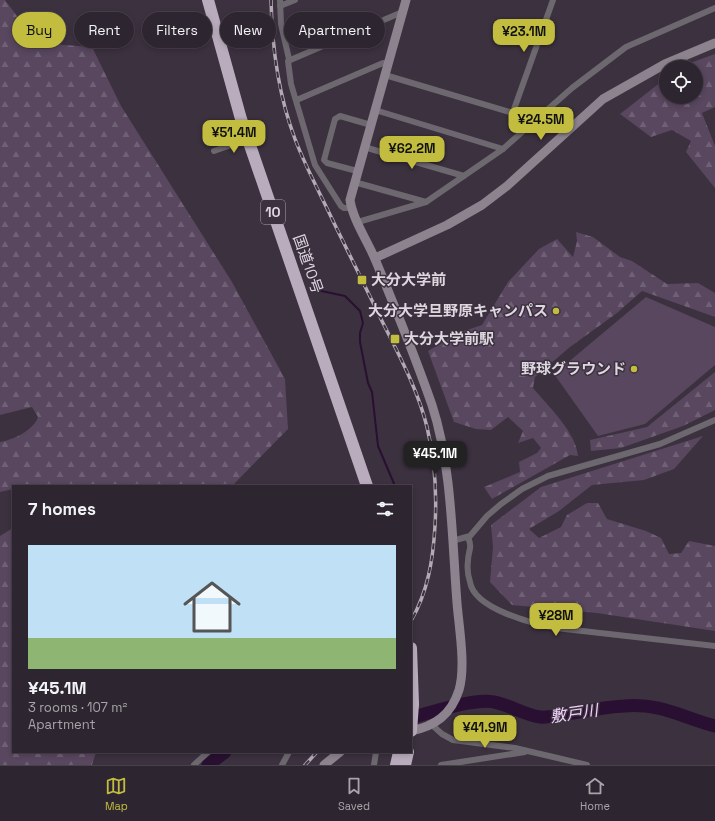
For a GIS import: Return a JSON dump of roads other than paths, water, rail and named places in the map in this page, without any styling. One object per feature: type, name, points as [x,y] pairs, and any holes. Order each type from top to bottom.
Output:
[{"type":"highway","name":"国道10号","points":[[208,0],[234,98],[367,485]]},
{"type":"highway","name":"国道10号","points":[[346,422],[363,485]]},
{"type":"highway","points":[[412,676],[412,718]]},
{"type":"highway","points":[[396,765],[399,753]]},
{"type":"highway","points":[[405,765],[408,753]]},
{"type":"street","points":[[295,0],[280,3],[281,24],[289,60],[288,66],[291,84],[315,165],[338,202],[344,208],[352,208]]},
{"type":"street","points":[[406,0],[350,198],[352,208],[375,258],[427,393],[437,423],[444,460],[452,541],[461,664],[460,685],[453,703],[445,714],[432,725],[412,731]]},
{"type":"street","points":[[513,112],[553,0]]},
{"type":"street","points":[[358,222],[426,202],[503,149],[572,88],[626,48],[715,8]]},
{"type":"street","points":[[289,60],[400,13],[402,14]]},
{"type":"street","points":[[375,258],[447,225],[482,205],[507,186],[603,99],[665,64],[715,43]]},
{"type":"street","points":[[299,99],[383,63],[388,64]]},
{"type":"street","points":[[385,75],[537,120]]},
{"type":"street","points":[[375,110],[503,149]]},
{"type":"street","points":[[357,171],[327,163],[324,160],[335,119],[340,116],[371,125]]},
{"type":"street","points":[[214,151],[248,139]]},
{"type":"street","points":[[364,147],[464,176]]},
{"type":"street","points":[[354,182],[426,202]]},
{"type":"street","points":[[452,541],[468,537],[473,534],[487,516],[501,504],[526,487],[548,476],[590,462],[660,444],[715,420]]},
{"type":"street","points":[[468,537],[471,546],[468,560],[472,590],[476,595],[505,614],[534,624],[556,628],[715,646]]},
{"type":"street","points":[[432,725],[442,734],[454,740],[531,751],[587,765]]},
{"type":"street","points":[[441,765],[531,751]]},
{"type":"street","points":[[194,765],[207,753]]},
{"type":"street","points":[[282,765],[288,753]]},
{"type":"street","points":[[324,765],[339,753]]},
{"type":"street","points":[[374,765],[376,753]]},
{"type":"waterway","points":[[312,289],[345,296],[360,311],[363,323],[360,333],[360,342],[368,383],[372,392],[378,446],[395,485]]},
{"type":"waterway","name":"敷戸川","points":[[412,718],[453,706],[486,701],[500,703],[534,716],[543,717],[617,707],[649,707],[661,709],[715,726]]},
{"type":"waterway","name":"敷戸川","points":[[208,765],[224,753]]},
{"type":"railway","points":[[271,0],[277,71],[284,105],[295,139],[408,373],[419,400],[427,427],[435,476],[436,513],[434,539],[426,587],[412,619]]},
{"type":"railway","points":[[305,765],[316,753]]},
{"type":"place","name":"大分大学前","points":[[362,280]]},
{"type":"place","name":"大分大学旦野原キャンパス","points":[[556,311]]},
{"type":"place","name":"大分大学前駅","points":[[395,339]]},
{"type":"place","name":"野球グラウンド","points":[[634,369]]}]
